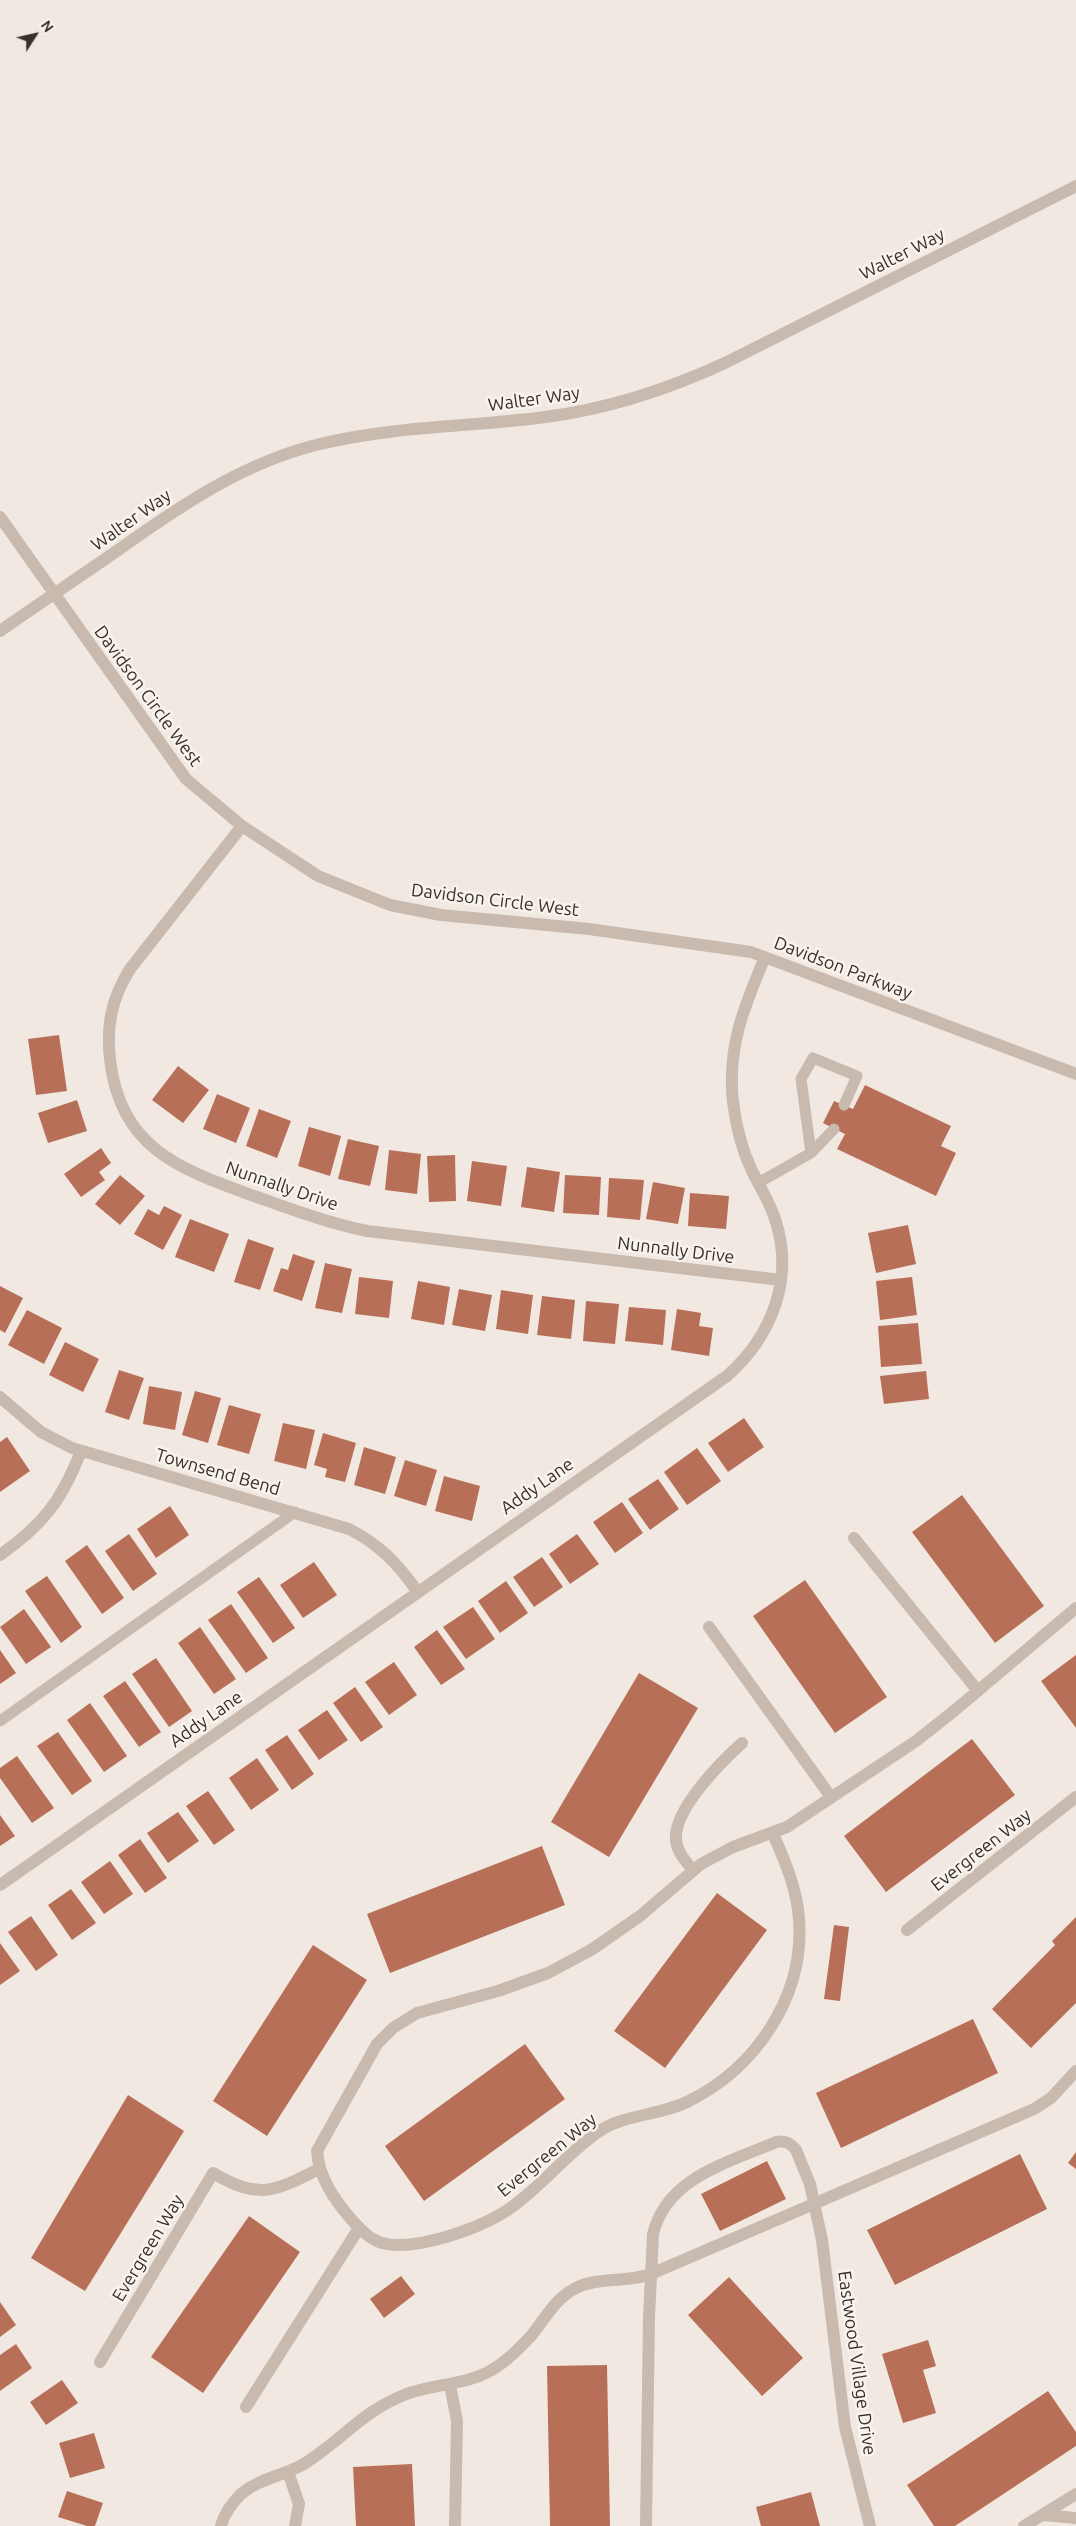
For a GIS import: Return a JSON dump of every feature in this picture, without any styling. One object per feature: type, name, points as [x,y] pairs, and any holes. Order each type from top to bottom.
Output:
[{"type":"street","name":"Walter Way","points":[[0,632],[188,502],[250,468],[299,450],[348,438],[545,417],[607,406],[661,390],[727,362],[1076,186]]},
{"type":"street","name":"Davidson Circle West","points":[[0,517],[186,779],[242,826],[318,876],[390,905],[441,915],[589,929]]},
{"type":"street","name":"Nunnally Drive","points":[[242,826],[130,969],[117,992],[111,1012],[108,1042],[115,1088],[132,1123],[158,1152],[173,1163],[196,1174],[311,1217],[366,1231],[781,1280]]},
{"type":"street","name":"Davidson Parkway","points":[[589,929],[728,947],[765,957],[1076,1074]]},
{"type":"street","name":"Addy Lane","points":[[0,1885],[417,1591],[727,1376],[750,1353],[760,1339],[774,1309],[781,1280],[782,1256],[779,1232],[771,1209],[749,1164],[737,1127],[732,1078],[738,1022],[765,957]]},
{"type":"street","name":"Townsend Bend","points":[[0,1397],[48,1437],[81,1451],[340,1525],[370,1540],[395,1561],[417,1591]]},
{"type":"street","points":[[0,1555],[31,1532],[51,1511],[68,1484],[81,1451]]},
{"type":"street","points":[[854,1538],[978,1692]]},
{"type":"street","name":"Evergreen Way","points":[[773,1834],[795,1891],[799,1919],[799,1949],[792,1982],[781,2013],[768,2033],[739,2065],[711,2087],[686,2102],[655,2113],[620,2121],[599,2132],[571,2153],[520,2200],[494,2218],[435,2238],[404,2245],[382,2243],[359,2228],[326,2185],[319,2169],[317,2151],[322,2138],[377,2044],[393,2028],[417,2013],[524,1982],[570,1962],[640,1916],[693,1870],[733,1847],[773,1834],[787,1827],[916,1741],[978,1692],[1076,1608]]},
{"type":"street","points":[[709,1626],[831,1797]]},
{"type":"street","points":[[693,1870],[678,1849],[676,1833],[680,1822],[697,1790],[742,1743]]},
{"type":"street","name":"Evergreen Way","points":[[907,1930],[1076,1797]]},
{"type":"street","points":[[221,2526],[228,2510],[242,2493],[252,2486],[288,2472],[316,2455],[364,2416],[407,2394],[474,2378],[498,2366],[531,2336],[558,2301],[574,2289],[595,2282],[636,2279],[651,2274],[1034,2109],[1051,2098],[1076,2070]]},
{"type":"street","name":"Eastwood Village Drive","points":[[646,2526],[651,2274],[656,2224],[673,2193],[694,2179],[776,2142],[787,2142],[796,2150],[803,2164],[822,2240],[845,2427],[870,2526]]},
{"type":"street","name":"Evergreen Way","points":[[100,2362],[213,2173],[239,2187],[260,2190],[285,2186],[319,2169]]},
{"type":"street","points":[[246,2408],[359,2228]]},
{"type":"street","points":[[450,2385],[456,2421],[455,2526]]},
{"type":"street","points":[[288,2472],[299,2504],[295,2526]]},
{"type":"street","points":[[1024,2526],[1076,2494]]},
{"type":"street","points":[[1043,2514],[1076,2518]]},
{"type":"lane","points":[[811,1153],[801,1079],[813,1058],[857,1076],[844,1105]]},
{"type":"lane","points":[[758,1183],[811,1153],[834,1129]]},
{"type":"lane","points":[[0,1721],[295,1512]]},
{"type":"building","points":[[59,1035],[67,1091],[36,1095],[28,1039]]},
{"type":"building","points":[[178,1066],[209,1090],[183,1123],[152,1100]]},
{"type":"building","points":[[865,1085],[951,1126],[941,1146],[956,1153],[936,1196],[837,1149],[845,1134],[823,1123],[834,1101],[853,1109]]},
{"type":"building","points":[[217,1094],[250,1108],[236,1143],[203,1129]]},
{"type":"building","points":[[77,1100],[87,1131],[48,1143],[38,1113]]},
{"type":"building","points":[[259,1109],[291,1121],[277,1158],[246,1146]]},
{"type":"building","points":[[309,1127],[341,1136],[330,1176],[298,1166]]},
{"type":"building","points":[[348,1139],[379,1146],[370,1186],[338,1179]]},
{"type":"building","points":[[101,1148],[111,1163],[99,1172],[105,1180],[81,1197],[64,1174]]},
{"type":"building","points":[[389,1150],[421,1154],[417,1194],[385,1190]]},
{"type":"building","points":[[455,1155],[456,1201],[429,1202],[427,1156]]},
{"type":"building","points":[[472,1161],[507,1166],[501,1206],[467,1201]]},
{"type":"building","points":[[527,1167],[560,1172],[554,1212],[521,1207]]},
{"type":"building","points":[[120,1175],[145,1196],[120,1225],[95,1204]]},
{"type":"building","points":[[565,1175],[601,1177],[599,1215],[563,1213]]},
{"type":"building","points":[[609,1178],[644,1180],[640,1220],[607,1217]]},
{"type":"building","points":[[653,1182],[685,1188],[678,1224],[646,1219]]},
{"type":"building","points":[[690,1193],[729,1196],[726,1229],[688,1226]]},
{"type":"building","points":[[164,1206],[182,1215],[163,1250],[134,1234],[148,1209],[159,1215]]},
{"type":"building","points":[[190,1219],[229,1234],[214,1272],[175,1257]]},
{"type":"building","points":[[908,1225],[916,1264],[876,1273],[868,1233]]},
{"type":"building","points":[[248,1239],[274,1248],[260,1290],[234,1282]]},
{"type":"building","points":[[293,1254],[315,1261],[302,1301],[273,1291],[281,1268],[288,1270]]},
{"type":"building","points":[[325,1263],[352,1269],[342,1313],[315,1308]]},
{"type":"building","points":[[359,1277],[393,1281],[389,1318],[355,1314]]},
{"type":"building","points":[[912,1277],[917,1315],[880,1320],[876,1281]]},
{"type":"building","points":[[418,1281],[450,1287],[444,1325],[411,1319]]},
{"type":"building","points":[[0,1286],[23,1298],[5,1333],[0,1330]]},
{"type":"building","points":[[459,1289],[492,1295],[485,1331],[452,1325]]},
{"type":"building","points":[[501,1290],[533,1295],[528,1334],[496,1329]]},
{"type":"building","points":[[542,1296],[575,1300],[571,1339],[537,1335]]},
{"type":"building","points":[[586,1301],[619,1304],[615,1344],[583,1341]]},
{"type":"building","points":[[629,1307],[666,1310],[663,1345],[625,1341]]},
{"type":"building","points":[[677,1309],[701,1313],[699,1326],[713,1328],[709,1356],[671,1350]]},
{"type":"building","points":[[27,1310],[62,1328],[44,1364],[8,1345]]},
{"type":"building","points":[[918,1323],[922,1364],[881,1367],[878,1326]]},
{"type":"building","points":[[65,1342],[99,1359],[83,1392],[49,1375]]},
{"type":"building","points":[[119,1370],[144,1378],[129,1420],[105,1412]]},
{"type":"building","points":[[926,1371],[929,1399],[884,1404],[880,1376]]},
{"type":"building","points":[[149,1386],[182,1392],[175,1430],[143,1424]]},
{"type":"building","points":[[195,1391],[221,1398],[208,1443],[182,1435]]},
{"type":"building","points":[[229,1405],[261,1414],[249,1454],[217,1445]]},
{"type":"building","points":[[744,1418],[764,1447],[728,1472],[708,1443]]},
{"type":"building","points":[[283,1423],[315,1430],[306,1469],[274,1461]]},
{"type":"building","points":[[323,1433],[356,1443],[345,1482],[325,1477],[327,1469],[314,1465]]},
{"type":"building","points":[[7,1437],[30,1471],[0,1492],[0,1442]]},
{"type":"building","points":[[364,1447],[396,1457],[385,1494],[354,1485]]},
{"type":"building","points":[[697,1448],[721,1481],[687,1505],[664,1472]]},
{"type":"building","points":[[405,1460],[437,1470],[426,1506],[394,1496]]},
{"type":"building","points":[[444,1476],[480,1486],[472,1521],[435,1511]]},
{"type":"building","points":[[658,1479],[679,1509],[650,1530],[628,1499]]},
{"type":"building","points":[[962,1495],[1044,1606],[995,1643],[912,1532]]},
{"type":"building","points":[[622,1502],[643,1533],[615,1553],[593,1522]]},
{"type":"building","points":[[170,1506],[189,1535],[156,1558],[137,1529]]},
{"type":"building","points":[[129,1534],[157,1574],[133,1591],[105,1551]]},
{"type":"building","points":[[577,1534],[599,1564],[570,1584],[549,1554]]},
{"type":"building","points":[[87,1545],[124,1598],[102,1614],[65,1561]]},
{"type":"building","points":[[542,1557],[563,1587],[534,1607],[513,1577]]},
{"type":"building","points":[[314,1562],[337,1595],[303,1618],[280,1585]]},
{"type":"building","points":[[47,1576],[82,1627],[61,1643],[25,1591]]},
{"type":"building","points":[[259,1577],[295,1628],[273,1643],[237,1592]]},
{"type":"building","points":[[805,1580],[887,1697],[835,1733],[753,1616]]},
{"type":"building","points":[[506,1581],[528,1613],[500,1633],[478,1601]]},
{"type":"building","points":[[231,1604],[268,1658],[246,1673],[208,1620]]},
{"type":"building","points":[[473,1607],[495,1639],[466,1659],[443,1627]]},
{"type":"building","points":[[24,1609],[51,1647],[26,1664],[0,1627]]},
{"type":"building","points":[[200,1627],[236,1679],[214,1694],[178,1643]]},
{"type":"building","points":[[437,1630],[465,1669],[441,1685],[414,1647]]},
{"type":"building","points":[[0,1650],[16,1673],[0,1684]]},
{"type":"building","points":[[1076,1655],[1076,1728],[1041,1681]]},
{"type":"building","points":[[156,1658],[192,1711],[169,1727],[132,1674]]},
{"type":"building","points":[[394,1662],[417,1695],[389,1715],[365,1682]]},
{"type":"building","points":[[639,1673],[698,1708],[609,1857],[551,1822]]},
{"type":"building","points":[[125,1681],[161,1732],[139,1747],[103,1696]]},
{"type":"building","points":[[355,1687],[383,1727],[361,1742],[333,1703]]},
{"type":"building","points":[[90,1703],[127,1756],[104,1772],[67,1720]]},
{"type":"building","points":[[327,1710],[348,1740],[319,1760],[298,1730]]},
{"type":"building","points":[[58,1732],[92,1781],[72,1795],[37,1746]]},
{"type":"building","points":[[287,1735],[314,1774],[292,1790],[265,1750]]},
{"type":"building","points":[[972,1739],[1015,1795],[886,1892],[844,1836]]},
{"type":"building","points":[[17,1756],[54,1808],[32,1823],[0,1778],[0,1768]]},
{"type":"building","points":[[257,1758],[279,1790],[251,1810],[229,1778]]},
{"type":"building","points":[[208,1791],[235,1830],[214,1845],[186,1806]]},
{"type":"building","points":[[178,1812],[199,1841],[168,1863],[147,1833]]},
{"type":"building","points":[[0,1815],[15,1836],[0,1846]]},
{"type":"building","points":[[140,1839],[167,1878],[145,1893],[118,1855]]},
{"type":"building","points":[[542,1846],[565,1905],[390,1973],[367,1914]]},
{"type":"building","points":[[110,1861],[133,1894],[104,1914],[81,1882]]},
{"type":"building","points":[[71,1889],[96,1923],[72,1940],[48,1905]]},
{"type":"building","points":[[717,1893],[767,1930],[665,2068],[614,2031]]},
{"type":"building","points":[[31,1916],[58,1955],[36,1971],[8,1932]]},
{"type":"building","points":[[1076,1917],[1076,2003],[1031,2048],[992,2009],[1055,1945],[1052,1941]]},
{"type":"building","points":[[834,1925],[849,1927],[840,2001],[824,1999]]},
{"type":"building","points":[[0,1943],[20,1971],[0,1985]]},
{"type":"building","points":[[313,1945],[367,1980],[267,2136],[213,2101]]},
{"type":"building","points":[[973,2019],[998,2073],[841,2148],[816,2093]]},
{"type":"building","points":[[525,2044],[565,2099],[424,2201],[385,2146]]},
{"type":"building","points":[[128,2095],[184,2131],[85,2291],[31,2258]]},
{"type":"building","points":[[1076,2152],[1076,2169],[1068,2163]]},
{"type":"building","points":[[1020,2154],[1047,2209],[895,2285],[867,2230]]},
{"type":"building","points":[[767,2161],[786,2199],[720,2231],[701,2194]]},
{"type":"building","points":[[249,2216],[300,2252],[203,2393],[151,2357]]},
{"type":"building","points":[[401,2276],[415,2294],[384,2318],[370,2299]]},
{"type":"building","points":[[729,2277],[803,2358],[762,2396],[688,2315]]},
{"type":"building","points":[[0,2302],[16,2325],[0,2337]]},
{"type":"building","points":[[928,2340],[936,2366],[923,2370],[936,2413],[903,2423],[882,2354]]},
{"type":"building","points":[[16,2344],[32,2368],[0,2391],[0,2355]]},
{"type":"building","points":[[607,2365],[610,2526],[550,2526],[547,2366]]},
{"type":"building","points":[[62,2380],[78,2403],[46,2425],[30,2402]]},
{"type":"building","points":[[1048,2391],[1076,2432],[1076,2446],[955,2526],[934,2526],[907,2485]]},
{"type":"building","points":[[94,2433],[105,2468],[70,2478],[59,2443]]},
{"type":"building","points":[[412,2464],[415,2526],[356,2526],[353,2467]]},
{"type":"building","points":[[67,2491],[103,2503],[95,2526],[87,2526],[58,2517]]},
{"type":"building","points":[[811,2492],[820,2526],[761,2526],[756,2507]]}]
